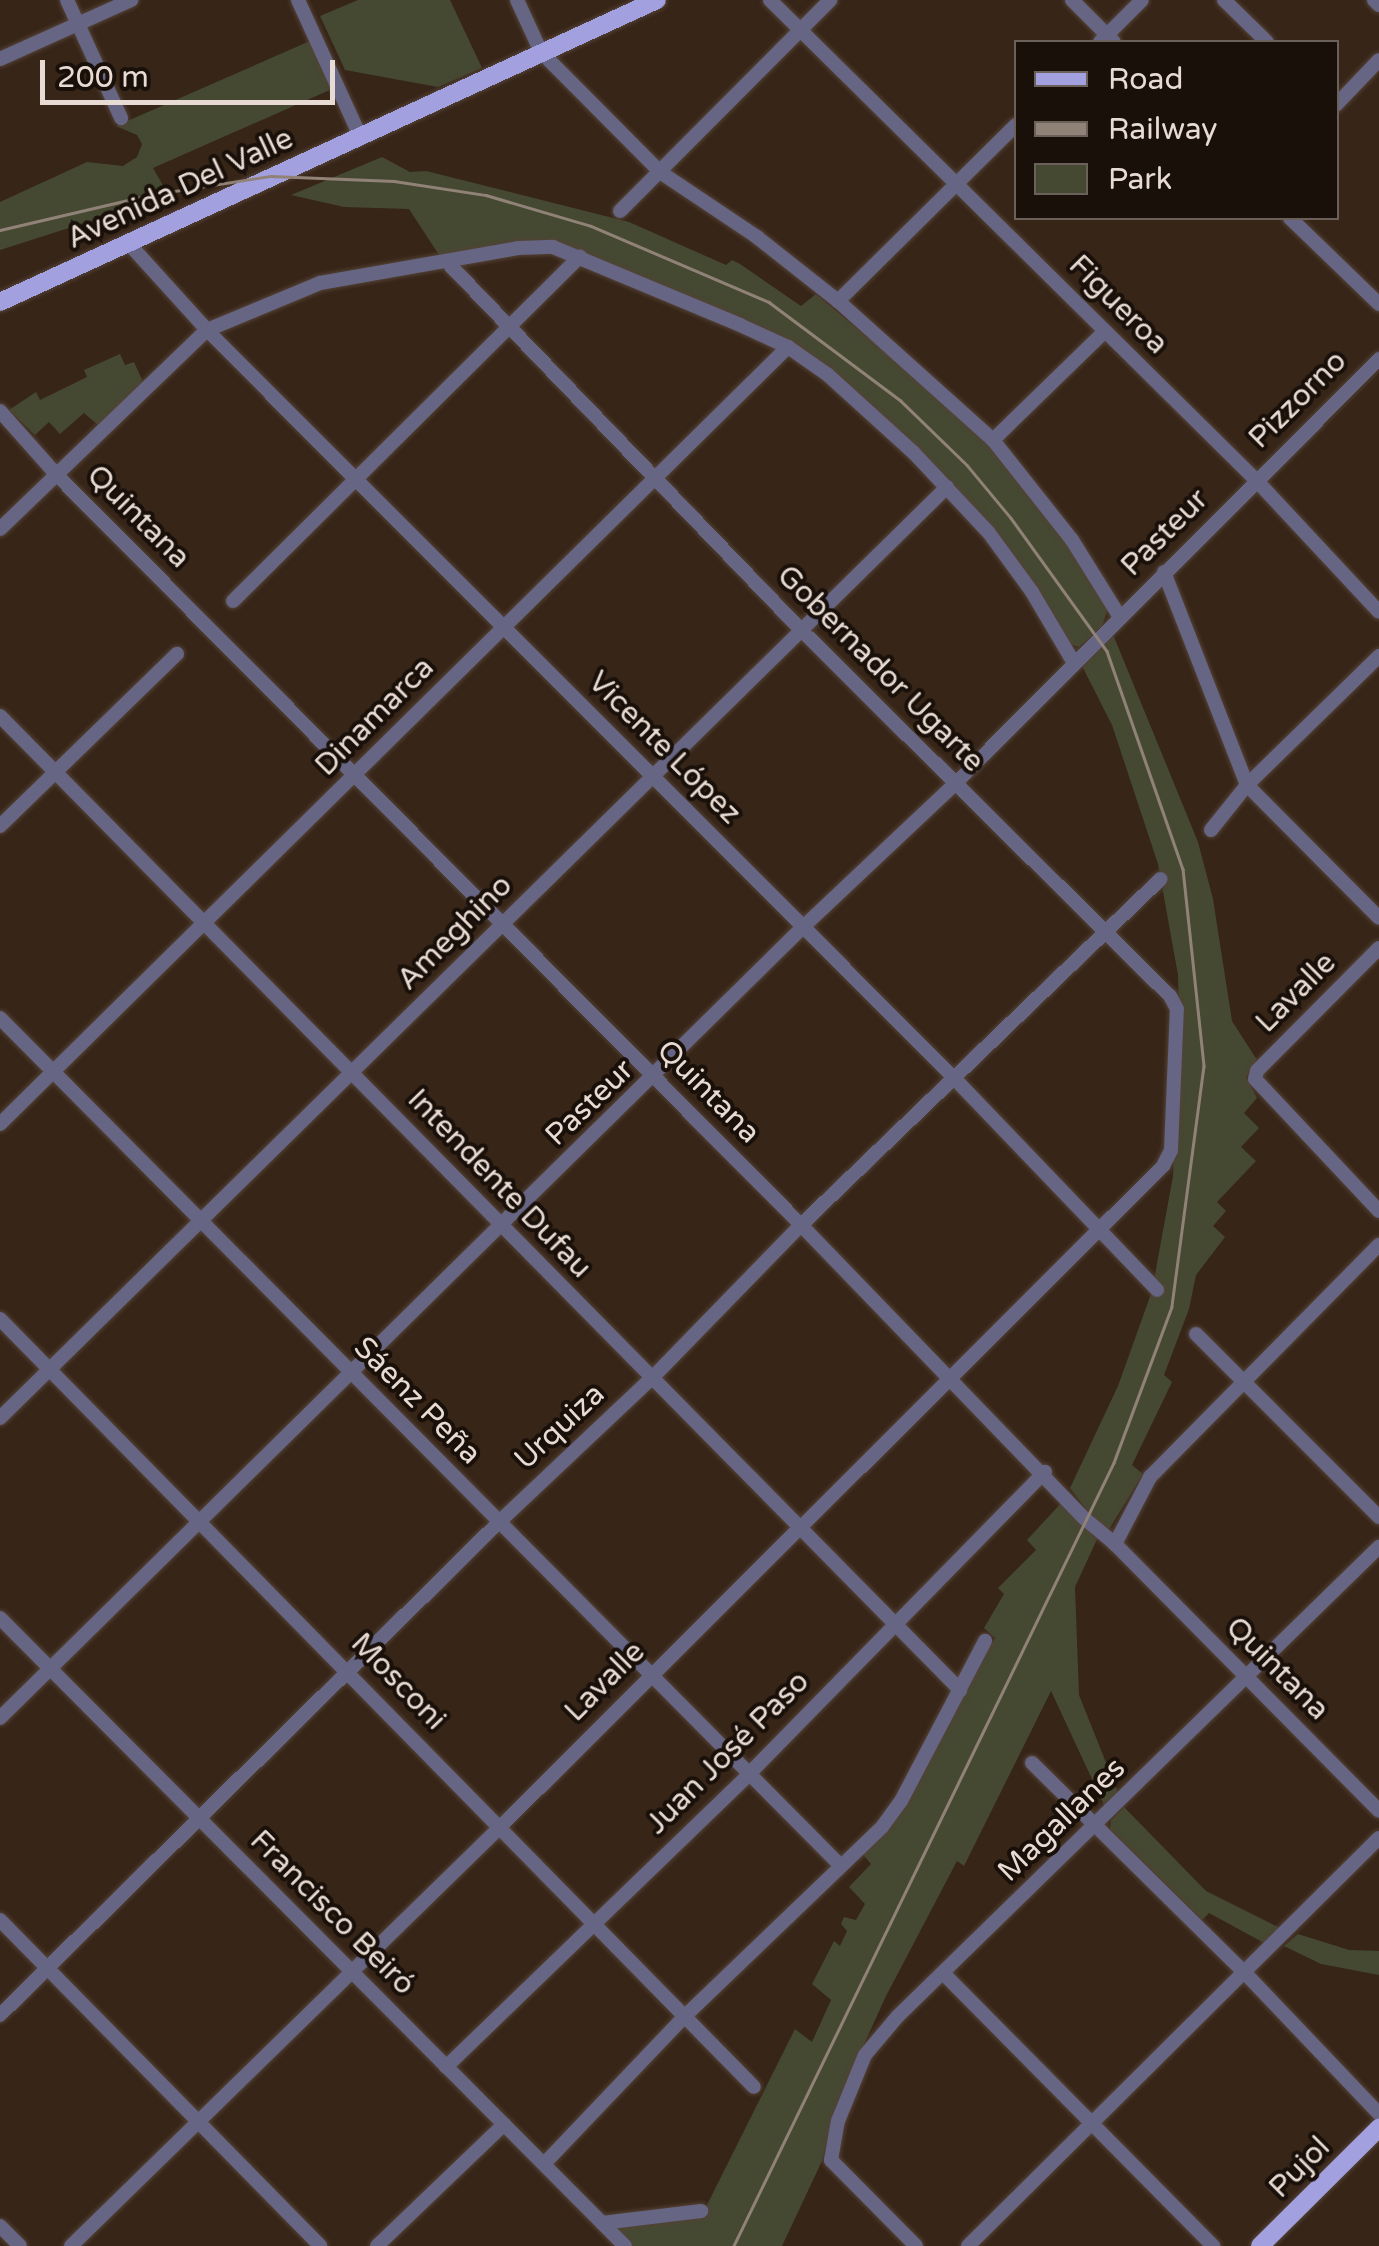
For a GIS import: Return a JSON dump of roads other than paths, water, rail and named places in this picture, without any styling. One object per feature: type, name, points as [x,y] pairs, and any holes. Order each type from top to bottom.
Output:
[{"type":"main road","name":"Avenida Del Valle","points":[[0,302],[657,0]]},
{"type":"main road","name":"Pujol","points":[[1260,2246],[1379,2128]]},
{"type":"street","points":[[66,0],[121,118]]},
{"type":"street","points":[[0,59],[131,0]]},
{"type":"street","points":[[298,0],[360,136]]},
{"type":"street","points":[[517,0],[541,52],[660,172],[757,236],[838,301],[993,440],[1072,540],[1120,617]]},
{"type":"street","name":"Figueroa","points":[[770,0],[1256,480],[1379,612]]},
{"type":"street","points":[[620,212],[830,0]]},
{"type":"street","points":[[1072,0],[1107,40],[1142,0]]},
{"type":"street","points":[[1224,0],[1265,40]]},
{"type":"street","points":[[1339,102],[1379,60]]},
{"type":"street","points":[[838,301],[1014,127]]},
{"type":"street","points":[[1292,220],[1379,304]]},
{"type":"street","name":"Vicente López","points":[[130,245],[207,330],[357,476],[952,1077],[1157,1290]]},
{"type":"street","points":[[0,529],[207,330],[320,283],[448,264],[518,248],[554,248],[788,347],[828,375],[947,487],[1022,578],[1074,662]]},
{"type":"street","points":[[233,601],[580,256]]},
{"type":"street","name":"Gobernador Ugarte","points":[[448,264],[802,631],[1170,996],[1176,1009],[1172,1150]]},
{"type":"street","points":[[993,440],[1105,331]]},
{"type":"street","name":"Dinamarca","points":[[0,1124],[788,347]]},
{"type":"street","name":"Pizzorno","points":[[1256,480],[1379,359]]},
{"type":"street","name":"Quintana","points":[[0,411],[56,474],[801,1225],[1044,1472],[1084,1518],[1115,1544],[1379,1811]]},
{"type":"street","name":"Pasteur","points":[[0,1718],[655,1078],[802,928],[956,783],[1256,480]]},
{"type":"street","name":"Ameghino","points":[[0,1418],[947,487]]},
{"type":"street","points":[[1164,572],[1247,785],[1379,918]]},
{"type":"street","points":[[0,826],[177,654]]},
{"type":"street","points":[[1211,830],[1247,785],[1379,656]]},
{"type":"street","name":"Intendente Dufau","points":[[0,716],[502,1227],[801,1524],[960,1690]]},
{"type":"street","name":"Urquiza","points":[[0,2016],[499,1522],[652,1378],[801,1225],[1160,879]]},
{"type":"street","name":"Lavalle","points":[[1379,948],[1257,1071],[1254,1079],[1256,1086],[1379,1211]]},
{"type":"street","name":"Sáenz Peña","points":[[0,1018],[840,1865]]},
{"type":"street","name":"Lavalle","points":[[71,2246],[499,1828],[1100,1229],[1162,1166],[1172,1150]]},
{"type":"street","points":[[1115,1544],[1150,1477],[1379,1246]]},
{"type":"street","name":"Mosconi","points":[[0,1319],[351,1671],[754,2087]]},
{"type":"street","points":[[1196,1334],[1246,1379],[1379,1518]]},
{"type":"street","name":"Juan José Paso","points":[[446,2067],[748,1776],[1044,1472]]},
{"type":"street","name":"Magallanes","points":[[916,2246],[831,2160],[838,2120],[865,2055],[1379,1547]]},
{"type":"street","name":"Francisco Beiró","points":[[0,1618],[624,2246]]},
{"type":"street","points":[[544,2164],[684,2016],[882,1827],[901,1802],[985,1641]]},
{"type":"street","points":[[1032,1763],[1244,1972],[1379,2114]]},
{"type":"street","points":[[968,2246],[1379,1838]]},
{"type":"street","points":[[0,1920],[320,2246]]},
{"type":"street","points":[[944,1974],[1213,2246]]},
{"type":"street","points":[[377,2246],[504,2124]]},
{"type":"street","points":[[602,2223],[701,2211]]},
{"type":"street","points":[[0,2226],[20,2246]]},
{"type":"railway","points":[[0,230],[149,195],[271,176],[394,181],[486,195],[591,226],[769,302],[900,400],[967,465],[1011,518],[1107,651],[1183,869],[1204,1066],[1172,1307],[1114,1463],[734,2246]]}]
